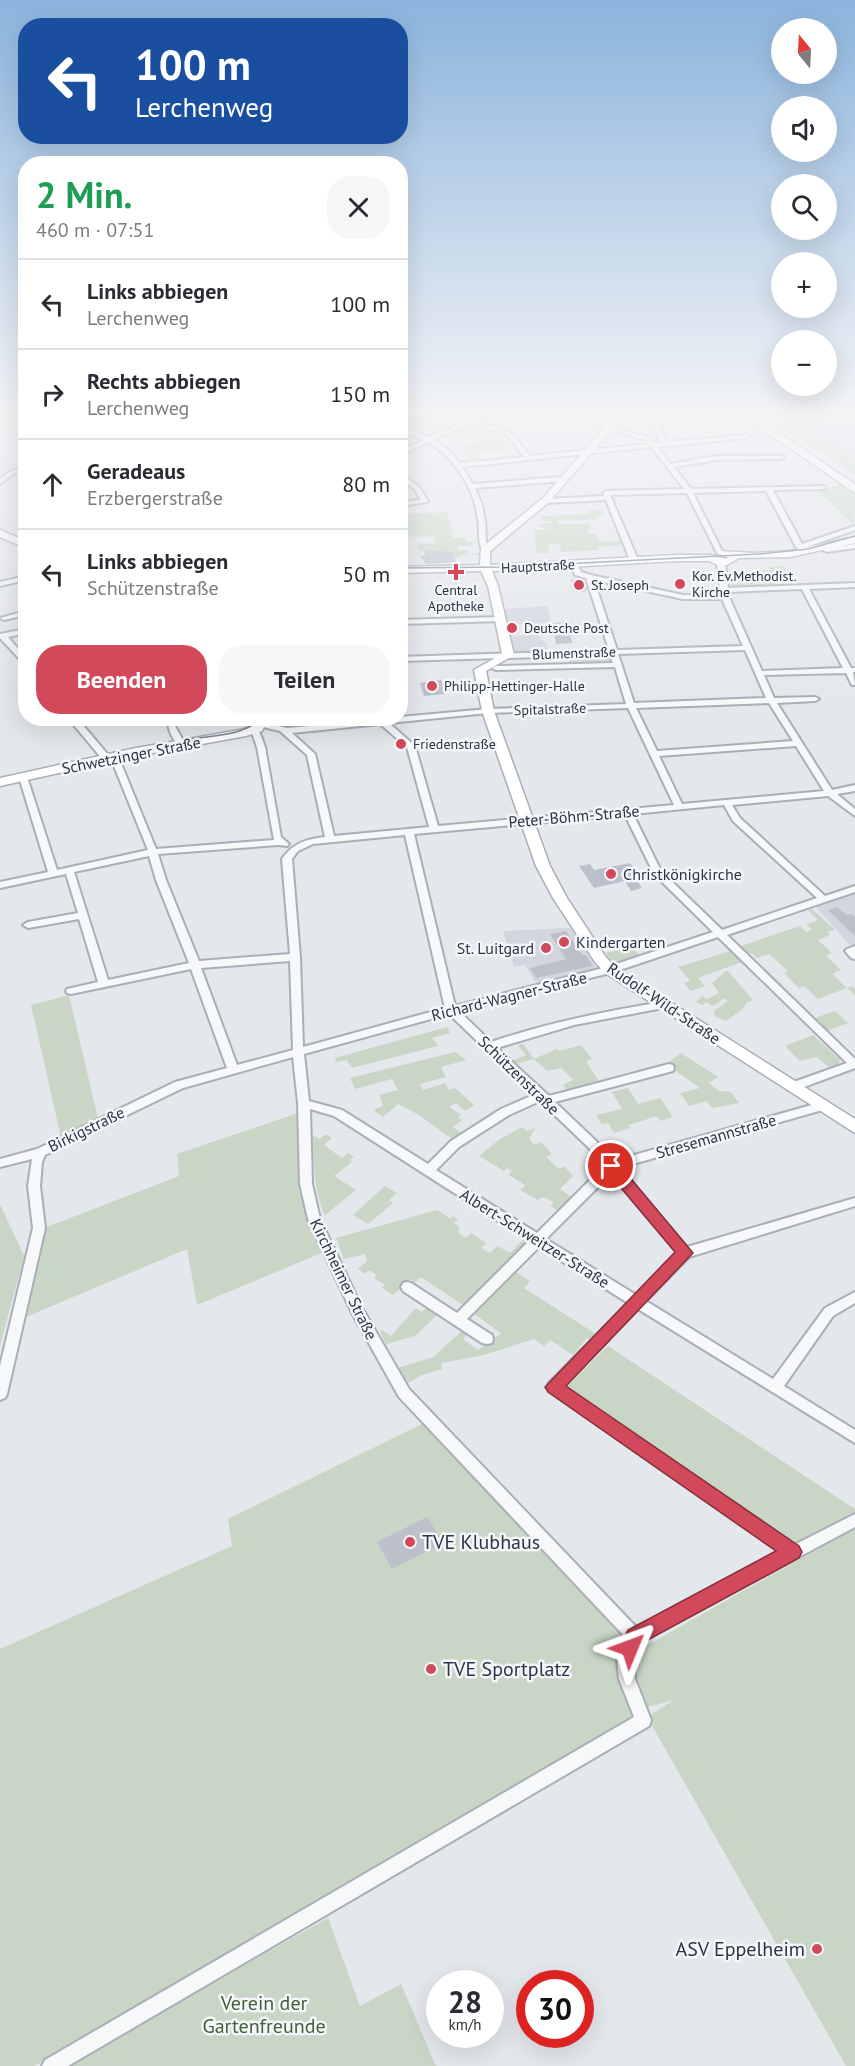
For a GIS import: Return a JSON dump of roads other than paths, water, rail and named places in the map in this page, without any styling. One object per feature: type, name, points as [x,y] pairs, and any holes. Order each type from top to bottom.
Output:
[{"type":"street","points":[[477,505],[484,533],[485,568],[493,586],[508,655],[480,670]]},
{"type":"street","points":[[485,550],[540,505]]},
{"type":"street","points":[[611,505],[634,560]]},
{"type":"street","points":[[695,505],[717,558],[724,593],[771,700],[830,793],[855,813]]},
{"type":"street","points":[[777,505],[800,549]]},
{"type":"street","points":[[800,549],[855,528]]},
{"type":"street","points":[[1,534],[18,541]]},
{"type":"street","points":[[800,549],[855,534]]},
{"type":"street","points":[[717,558],[731,561],[733,556],[821,548],[855,540]]},
{"type":"street","points":[[821,548],[827,550],[855,546]]},
{"type":"street","name":"Hauptstraße","points":[[408,570],[717,558]]},
{"type":"street","points":[[574,564],[578,573],[585,576],[683,597],[855,585]]},
{"type":"street","points":[[585,576],[631,706],[678,807]]},
{"type":"street","points":[[0,584],[18,580]]},
{"type":"street","points":[[804,587],[852,670],[855,683]]},
{"type":"street","points":[[4,618],[18,615]]},
{"type":"street","points":[[408,622],[500,619]]},
{"type":"street","points":[[1,636],[18,633]]},
{"type":"street","points":[[1,636],[18,655]]},
{"type":"street","name":"Blumenstraße","points":[[408,659],[747,648]]},
{"type":"street","name":"Rudolf-Wild-Straße","points":[[476,656],[488,711],[549,881],[600,959],[610,970],[663,1005],[855,1127]]},
{"type":"street","points":[[496,668],[617,665]]},
{"type":"street","points":[[760,673],[852,670]]},
{"type":"street","name":"Spitalstraße","points":[[408,718],[488,711],[815,699]]},
{"type":"street","points":[[80,726],[110,757],[153,852],[161,880],[233,1069]]},
{"type":"street","points":[[171,726],[181,744]]},
{"type":"street","name":"Schwetzinger Straße","points":[[0,782],[110,757],[181,744],[252,726]]},
{"type":"street","points":[[260,726],[261,747],[280,842]]},
{"type":"street","points":[[276,726],[311,754],[330,838]]},
{"type":"street","name":"Spitalstraße","points":[[285,731],[330,726]]},
{"type":"street","points":[[389,726],[411,746],[434,828]]},
{"type":"street","points":[[654,754],[798,743]]},
{"type":"street","points":[[23,777],[53,873]]},
{"type":"street","name":"Peter-Böhm-Straße","points":[[294,849],[309,842],[330,838],[727,803],[830,793],[855,788]]},
{"type":"street","points":[[727,803],[736,819],[824,900]]},
{"type":"street","points":[[628,812],[654,868],[720,935],[855,1064],[792,1087]]},
{"type":"street","points":[[409,831],[451,1010]]},
{"type":"street","points":[[0,885],[153,852],[280,842],[294,849]]},
{"type":"street","name":"Kirchheimer Straße","points":[[294,849],[287,859],[295,957],[298,1051],[304,1103],[306,1184],[314,1220],[356,1309],[404,1393],[635,1637]]},
{"type":"street","points":[[69,869],[104,984]]},
{"type":"street","name":"Richard-Wagner-Straße","points":[[298,1051],[610,970],[855,889]]},
{"type":"street","points":[[28,925],[83,915]]},
{"type":"street","points":[[855,949],[850,951],[855,956]]},
{"type":"street","points":[[71,991],[195,965],[295,957]]},
{"type":"street","points":[[489,1047],[531,1031],[663,1005]]},
{"type":"street","name":"Schützenstraße","points":[[451,1010],[592,1144],[685,1253]]},
{"type":"street","name":"Birkigstraße","points":[[0,1394],[39,1228],[34,1186],[36,1162],[40,1152],[162,1092],[298,1051]]},
{"type":"street","points":[[429,1170],[454,1144],[505,1112],[543,1099],[669,1068]]},
{"type":"street","name":"Albert-Schweitzer-Straße","points":[[304,1103],[338,1113],[855,1437]]},
{"type":"street","name":"Stresemannstraße","points":[[458,1320],[611,1166],[822,1106]]},
{"type":"street","points":[[0,1163],[40,1152]]},
{"type":"street","points":[[793,1552],[554,1387],[685,1253],[855,1202]]},
{"type":"street","points":[[406,1287],[487,1339]]},
{"type":"street","points":[[776,1386],[829,1312],[855,1297]]},
{"type":"street","points":[[51,2066],[643,1720],[627,1679],[625,1659],[635,1637],[855,1520]]},
{"type":"tram line","points":[[408,568],[502,567],[759,554],[808,549],[855,536]]},
{"type":"tram line","points":[[191,739],[238,732],[250,726]]},
{"type":"place","name":"Central Apotheke","points":[[456,572]]},
{"type":"place","name":"Kor. Ev.Methodist. Kirche","points":[[680,584]]},
{"type":"place","name":"St. Joseph","points":[[579,585]]},
{"type":"place","name":"Deutsche Post","points":[[512,628]]},
{"type":"place","name":"Philipp-Hettinger-Halle","points":[[432,686]]},
{"type":"place","name":"Friedenstraße","points":[[401,744]]},
{"type":"place","name":"Christkönigkirche","points":[[611,874]]},
{"type":"place","name":"Kindergarten","points":[[564,942]]},
{"type":"place","name":"St. Luitgard","points":[[546,948]]},
{"type":"place","name":"TVE Klubhaus","points":[[410,1542]]},
{"type":"place","name":"TVE Sportplatz","points":[[431,1669]]},
{"type":"place","name":"ASV Eppelheim","points":[[817,1949]]},
{"type":"park label","name":"Verein der Gartenfreunde","points":[[264,2014]]}]
